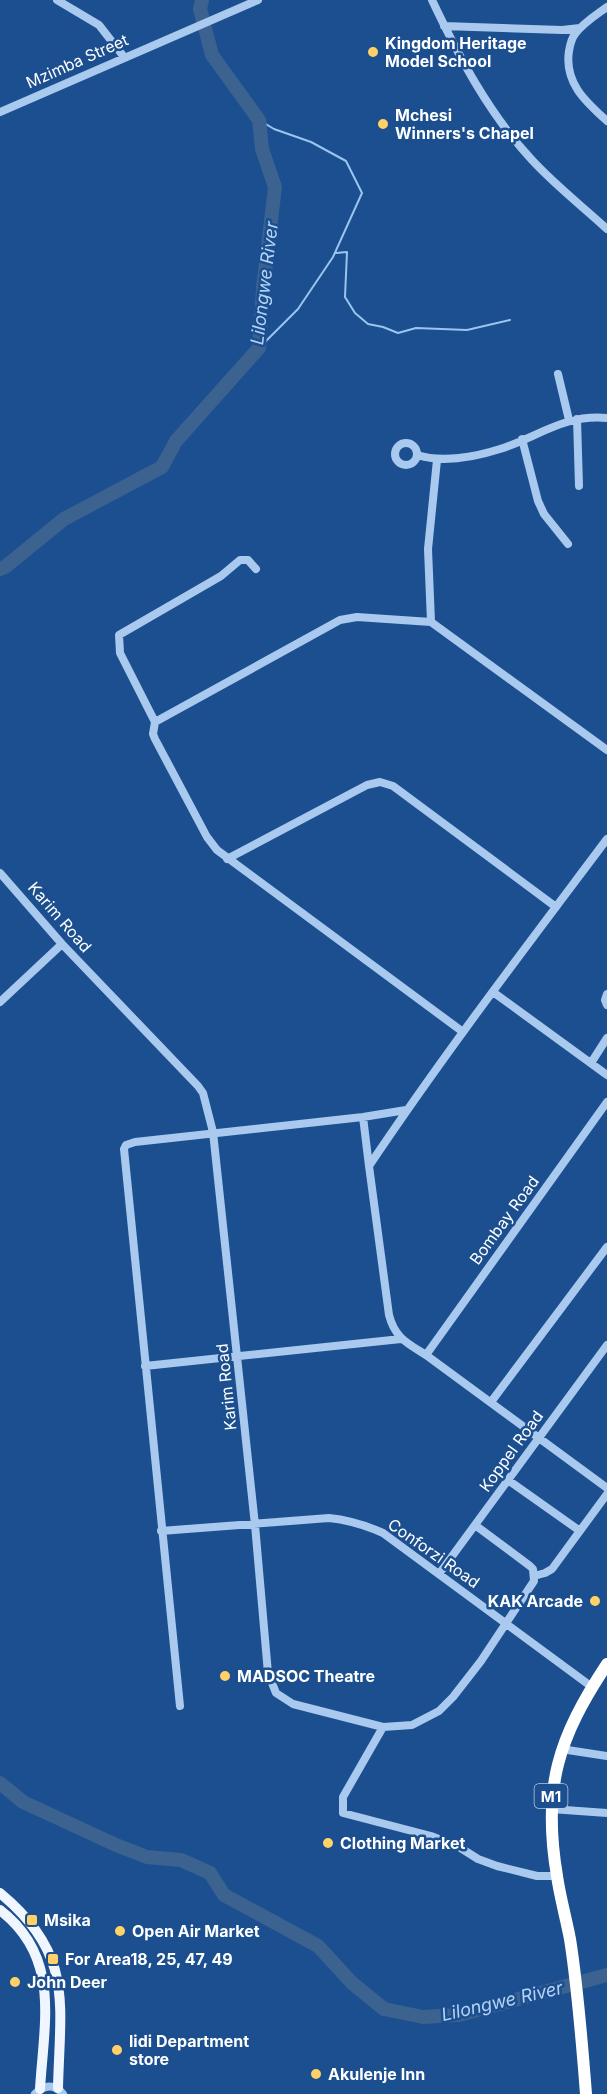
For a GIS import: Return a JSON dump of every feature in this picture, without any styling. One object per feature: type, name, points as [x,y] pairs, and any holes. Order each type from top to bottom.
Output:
[{"type":"highway","name":"M1","points":[[586,2094],[581,2024],[570,1938],[557,1876],[551,1809],[554,1777],[561,1749],[579,1709],[607,1665]]},
{"type":"main road","points":[[0,1893],[33,1925],[52,1959],[59,1984],[60,2091]]},
{"type":"main road","points":[[0,1910],[12,1920],[40,1961],[46,1994],[38,2092]]},
{"type":"street","points":[[57,0],[99,25],[124,57]]},
{"type":"street","points":[[432,0],[456,50],[486,100],[530,158],[607,229]]},
{"type":"street","name":"Mzimba Street","points":[[0,112],[254,2]]},
{"type":"street","points":[[607,7],[573,36],[568,68],[581,97],[607,121]]},
{"type":"street","points":[[444,26],[562,30],[580,28]]},
{"type":"street","points":[[558,374],[573,420],[579,486]]},
{"type":"street","points":[[417,455],[437,460],[500,449],[573,420],[607,418]]},
{"type":"street","points":[[522,440],[541,508],[568,544]]},
{"type":"street","points":[[431,622],[428,549],[437,460]]},
{"type":"street","points":[[256,569],[248,560],[240,560],[221,576],[119,635],[120,653],[155,723],[153,734],[207,837],[217,850],[463,1032]]},
{"type":"street","points":[[155,723],[340,620],[357,617],[431,622],[607,750]]},
{"type":"street","points":[[227,859],[368,785],[380,782],[393,786],[556,907]]},
{"type":"street","points":[[369,1166],[406,1110],[607,839]]},
{"type":"street","name":"Karim Road","points":[[0,873],[62,944],[203,1093],[213,1132],[255,1525],[268,1673],[276,1693],[293,1704],[383,1727],[412,1725],[439,1711],[481,1660],[532,1587],[534,1576]]},
{"type":"street","points":[[0,1002],[62,944]]},
{"type":"street","points":[[493,992],[607,1075]]},
{"type":"street","points":[[607,994],[605,1000],[607,1005]]},
{"type":"street","points":[[591,1063],[607,1038]]},
{"type":"street","name":"Bombay Road","points":[[426,1355],[607,1102]]},
{"type":"street","points":[[180,1706],[124,1149],[126,1145],[135,1142],[363,1117],[406,1110]]},
{"type":"street","points":[[363,1117],[392,1327],[401,1339],[607,1488]]},
{"type":"street","points":[[491,1402],[607,1247]]},
{"type":"street","points":[[145,1366],[401,1339]]},
{"type":"street","name":"Koppel Road","points":[[439,1574],[607,1345]]},
{"type":"street","points":[[508,1480],[580,1531]]},
{"type":"street","points":[[475,1525],[530,1566],[534,1576],[552,1569],[607,1494]]},
{"type":"street","name":"Conforzi Road","points":[[161,1531],[329,1518],[347,1519],[383,1533],[592,1687]]},
{"type":"street","points":[[383,1727],[343,1797],[343,1813],[431,1836],[459,1846],[478,1859],[497,1866],[537,1876],[557,1876]]},
{"type":"street","points":[[561,1749],[607,1756]]},
{"type":"street","points":[[551,1809],[607,1813]]},
{"type":"street","points":[[38,2092],[48,2086],[60,2091]]},
{"type":"waterway","name":"Lilongwe River","points":[[0,569],[64,519],[162,467],[176,441],[259,348],[263,288],[275,187],[262,149],[259,120],[212,55],[200,9],[202,0]]},
{"type":"waterway","points":[[259,120],[274,129],[311,142],[346,161],[362,193],[333,257],[298,309],[259,348]]},
{"type":"waterway","points":[[336,253],[347,252],[345,297],[355,313],[368,324],[398,333],[416,328],[467,330],[510,320]]},
{"type":"waterway","name":"Lilongwe River","points":[[0,1783],[23,1802],[116,1845],[147,1857],[181,1860],[210,1873],[224,1895],[318,1946],[352,1983],[384,2009],[423,2017],[459,2015],[607,1975]]},
{"type":"place","name":"Kingdom Heritage Model School","points":[[373,52]]},
{"type":"place","name":"Mchesi Winners's Chapel","points":[[383,124]]},
{"type":"place","name":"KAK Arcade","points":[[595,1601]]},
{"type":"place","name":"MADSOC Theatre","points":[[225,1676]]},
{"type":"place","name":"Clothing Market","points":[[328,1843]]},
{"type":"place","name":"Msika","points":[[32,1920]]},
{"type":"place","name":"Open Air Market","points":[[120,1931]]},
{"type":"place","name":"For Area18, 25, 47, 49","points":[[53,1959]]},
{"type":"place","name":"John Deer","points":[[15,1982]]},
{"type":"place","name":"lidi Department store","points":[[117,2050]]},
{"type":"place","name":"Akulenje Inn","points":[[316,2074]]}]
